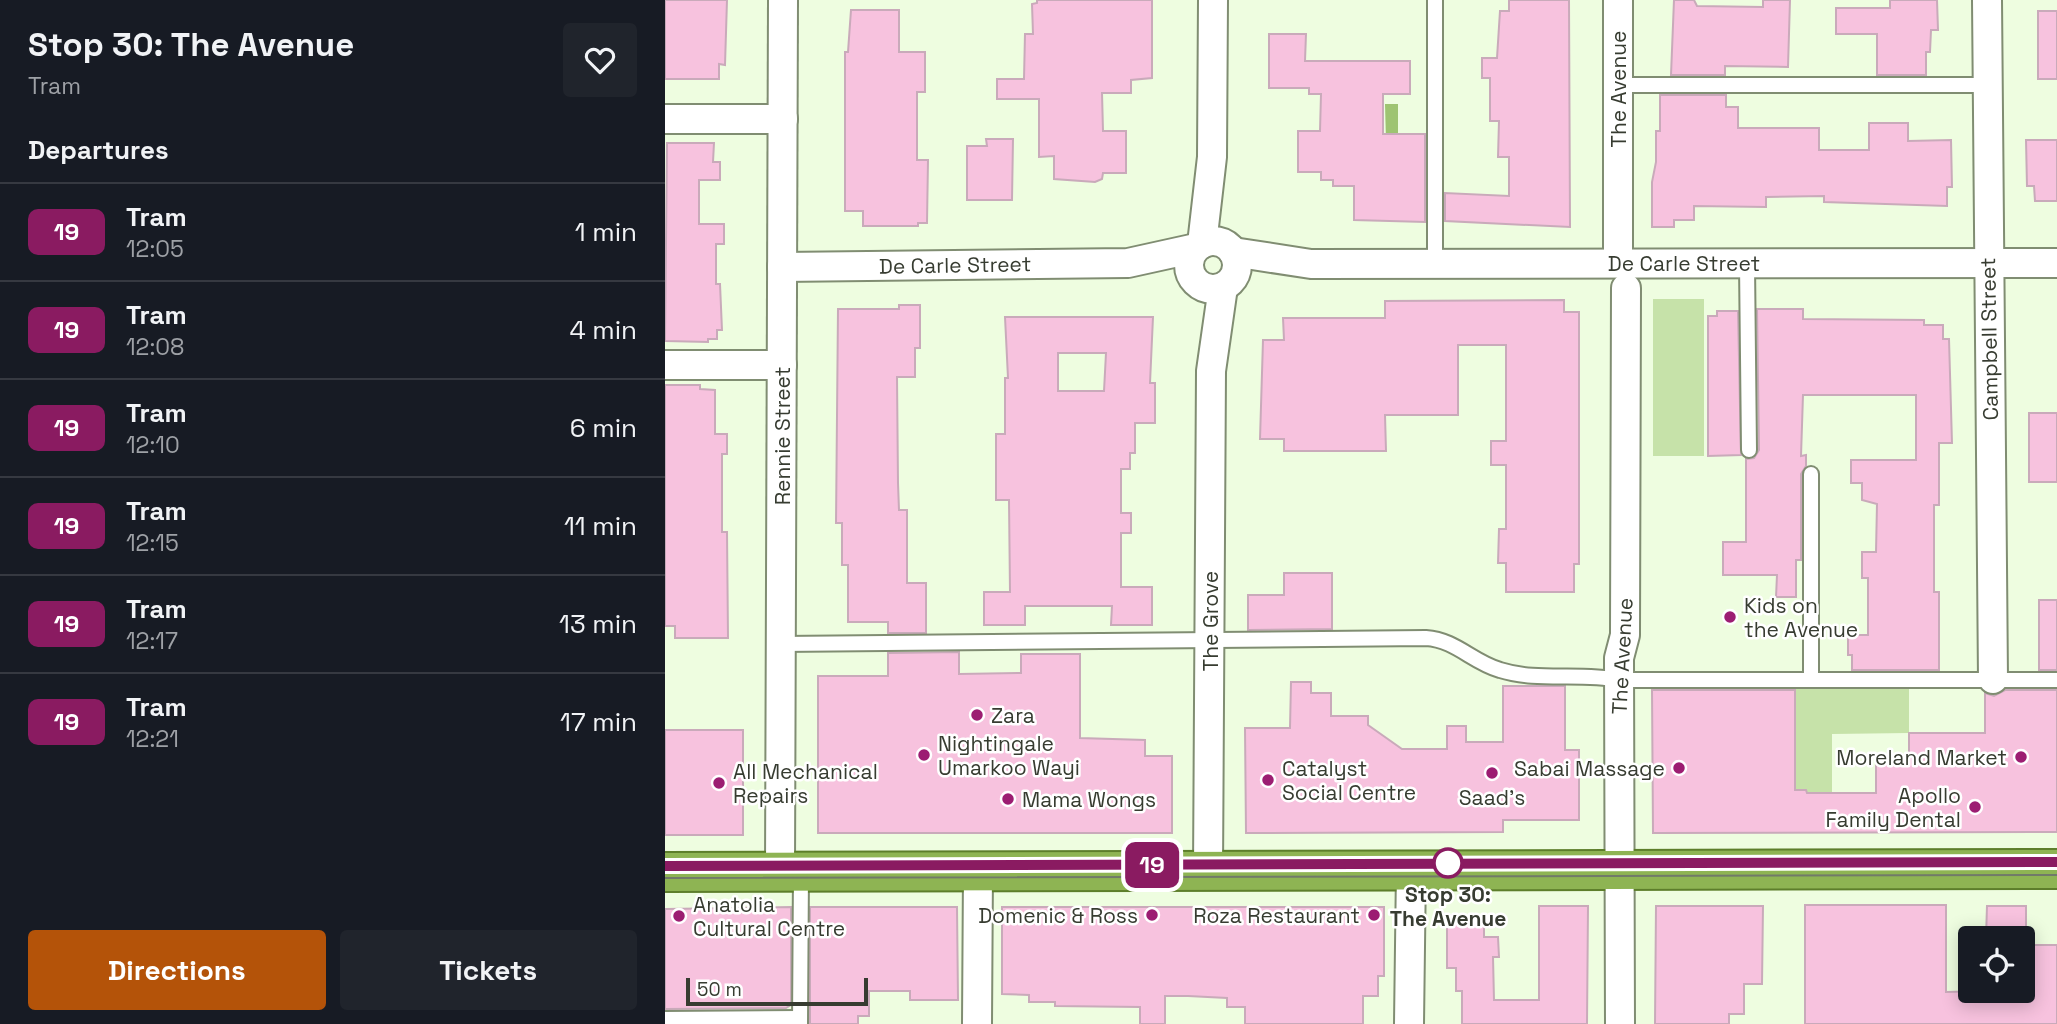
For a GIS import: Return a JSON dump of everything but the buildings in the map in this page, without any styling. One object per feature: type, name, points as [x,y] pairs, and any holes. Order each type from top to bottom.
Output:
[{"type":"highway","points":[[665,872],[2057,869]]},
{"type":"street","name":"Rennie Street","points":[[783,0],[781,644],[790,871]]},
{"type":"street","points":[[1213,0],[1214,247],[1237,266],[1211,282],[1189,262],[1214,247]]},
{"type":"street","name":"The Avenue","points":[[1619,0],[1625,635],[1619,658],[1620,1024]]},
{"type":"street","name":"Campbell Street","points":[[1987,0],[1993,679]]},
{"type":"street","points":[[665,119],[783,119]]},
{"type":"street","name":"De Carle Street","points":[[782,267],[1128,263],[1214,247],[1311,264],[1435,264],[1622,276],[1747,264],[2057,263]]},
{"type":"street","name":"De Carle Street","points":[[1128,263],[1211,282],[1311,264]]},
{"type":"street","name":"The Grove","points":[[1208,871],[1211,282]]},
{"type":"street","points":[[665,365],[782,365]]},
{"type":"street","points":[[1409,1024],[1411,869]]},
{"type":"street","points":[[977,1024],[978,871]]},
{"type":"lane","points":[[1435,0],[1435,264]]},
{"type":"lane","points":[[1619,85],[1987,85]]},
{"type":"lane","points":[[1747,264],[1749,450]]},
{"type":"lane","points":[[1811,474],[1811,680]]},
{"type":"lane","points":[[781,644],[1436,639],[1451,642],[1500,670],[1619,680],[2057,680]]},
{"type":"lane","points":[[665,1019],[800,1021],[790,871]]},
{"type":"shaded area","points":[[1385,104],[1398,104],[1398,141],[1386,141]]},
{"type":"shaded area","points":[[1653,299],[1704,299],[1704,456],[1653,456]]},
{"type":"shaded area","points":[[1909,685],[1909,733],[1832,734],[1832,833],[1818,833],[1818,795],[1807,795],[1806,790],[1795,790],[1795,686]]},
{"type":"tram line","points":[[665,866],[2057,862]]},
{"type":"tram line","name":"19","points":[[665,866],[2057,862]]},
{"type":"tram line","points":[[665,878],[2057,875]]},
{"type":"place","name":"Kids on the Avenue","points":[[1730,617]]},
{"type":"place","name":"Zara","points":[[977,715]]},
{"type":"place","name":"Nightingale Umarkoo Wayi","points":[[924,755]]},
{"type":"place","name":"Moreland Market","points":[[2021,757]]},
{"type":"place","name":"Sabai Massage","points":[[1679,768]]},
{"type":"place","name":"Saad's","points":[[1492,773]]},
{"type":"place","name":"Catalyst Social Centre","points":[[1268,780]]},
{"type":"place","name":"All Mechanical Repairs","points":[[719,783]]},
{"type":"place","name":"Mama Wongs","points":[[1008,799]]},
{"type":"place","name":"Apollo Family Dental","points":[[1975,807]]},
{"type":"place","name":"Stop 30: The Avenue","points":[[1448,863]]},
{"type":"place","name":"Domenic & Ross","points":[[1152,915]]},
{"type":"place","name":"Roza Restaurant","points":[[1374,915]]},
{"type":"place","name":"Anatolia Cultural Centre","points":[[679,916]]}]
